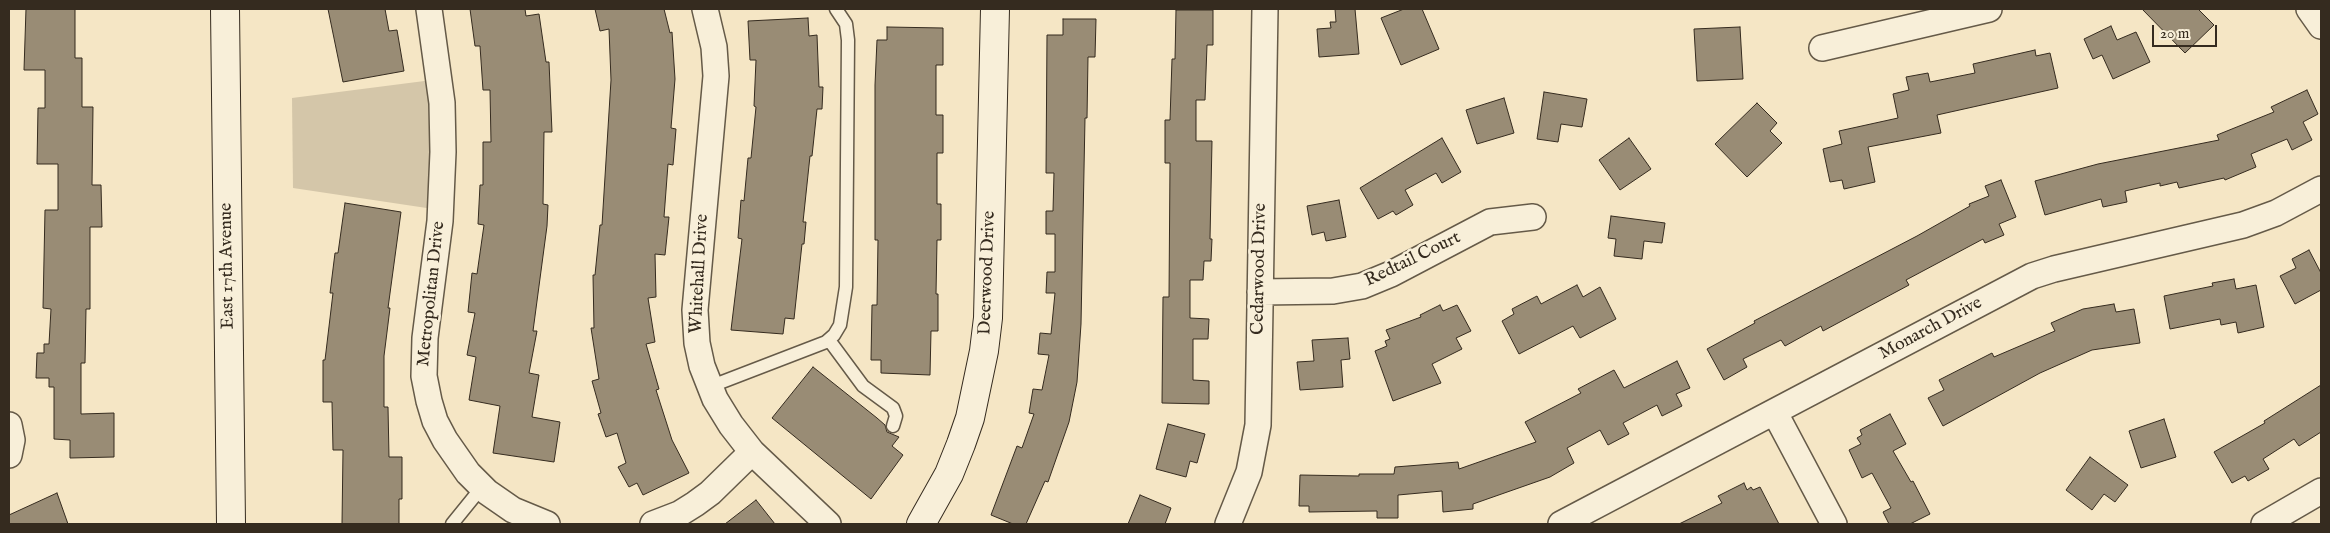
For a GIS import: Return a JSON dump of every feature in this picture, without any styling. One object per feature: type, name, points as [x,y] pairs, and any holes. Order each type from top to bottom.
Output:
[{"type":"street","name":"East 17th Avenue","points":[[224,9],[231,524]]},
{"type":"street","name":"Metropolitan Drive","points":[[429,9],[442,103],[443,152],[440,210],[425,338],[424,376],[432,412],[456,459],[482,487],[513,510],[547,524]]},
{"type":"street","name":"Whitehall Drive","points":[[705,9],[714,47],[716,76],[700,239],[695,322],[699,354],[709,387],[722,413],[752,452],[828,524]]},
{"type":"street","name":"Deerwood Drive","points":[[921,524],[949,474],[961,444],[972,410],[984,351],[988,318],[996,9]]},
{"type":"street","name":"Cedarwood Drive","points":[[1228,524],[1249,472],[1258,432],[1265,9]]},
{"type":"street","points":[[1822,48],[1989,9]]},
{"type":"street","points":[[2309,9],[2321,26]]},
{"type":"street","name":"Monarch Drive","points":[[1561,524],[2032,276],[2054,269],[2243,225],[2262,219],[2321,189]]},
{"type":"street","name":"Redtail Court","points":[[1260,292],[1333,291],[1362,286],[1391,274],[1490,222],[1533,217]]},
{"type":"street","points":[[1775,413],[1834,524]]},
{"type":"street","points":[[9,425],[12,440],[9,455]]},
{"type":"street","points":[[653,524],[679,514],[696,504],[752,452]]},
{"type":"street","points":[[2264,524],[2321,491]]},
{"type":"lane","points":[[709,387],[829,340],[840,325],[846,287],[848,40],[846,24],[836,9]]},
{"type":"lane","points":[[829,340],[858,380],[893,408],[896,416],[894,426]]},
{"type":"lane","points":[[452,524],[482,487]]},
{"type":"shaded area","points":[[440,79],[440,210],[293,188],[292,98]]},
{"type":"building","points":[[26,9],[75,9],[75,58],[82,58],[82,107],[93,107],[92,185],[101,185],[102,227],[90,227],[90,309],[86,309],[85,363],[81,363],[81,414],[114,413],[114,457],[70,458],[70,440],[54,439],[54,387],[49,387],[49,378],[36,378],[37,353],[44,353],[44,344],[49,344],[51,309],[43,308],[45,210],[58,210],[58,164],[37,164],[38,108],[45,108],[45,70],[24,70]]},
{"type":"building","points":[[328,9],[385,9],[389,31],[397,30],[404,71],[343,82]]},
{"type":"building","points":[[470,9],[525,9],[526,16],[539,14],[546,62],[549,62],[552,132],[544,132],[543,204],[548,205],[547,226],[533,331],[537,331],[529,373],[539,375],[532,417],[560,422],[554,462],[493,453],[500,406],[469,400],[476,357],[467,355],[475,313],[468,312],[472,273],[477,274],[484,225],[478,224],[480,185],[483,185],[483,142],[491,142],[490,90],[483,90],[480,46],[475,46]]},
{"type":"building","points":[[595,9],[664,9],[670,33],[672,32],[675,79],[671,128],[676,129],[673,165],[668,164],[664,217],[669,217],[665,255],[655,254],[656,297],[648,298],[655,342],[646,344],[659,389],[656,390],[672,440],[689,473],[643,495],[637,483],[629,487],[618,467],[626,463],[617,433],[606,437],[598,414],[601,413],[592,381],[599,379],[591,328],[594,328],[593,275],[595,275],[600,225],[602,225],[611,80],[609,29],[600,31]]},
{"type":"building","points":[[1335,9],[1355,9],[1359,54],[1319,57],[1317,29],[1331,28],[1330,22],[1336,22]]},
{"type":"building","points":[[1404,9],[1422,9],[1439,49],[1401,65],[1381,18]]},
{"type":"building","points":[[2142,9],[2198,9],[2214,25],[2185,53]]},
{"type":"building","points":[[1176,10],[1213,10],[1213,45],[1207,45],[1205,100],[1196,100],[1196,141],[1212,141],[1211,261],[1204,261],[1203,280],[1190,280],[1190,318],[1209,319],[1208,339],[1193,339],[1193,380],[1209,381],[1209,404],[1162,403],[1163,297],[1169,297],[1170,163],[1165,163],[1165,120],[1170,120],[1172,59],[1175,59]]},
{"type":"building","points":[[808,18],[809,36],[817,35],[819,87],[823,87],[822,109],[817,109],[812,156],[810,156],[803,222],[806,222],[804,244],[802,244],[794,319],[785,318],[783,334],[731,330],[742,239],[738,238],[741,200],[744,201],[748,158],[751,158],[756,107],[754,106],[756,60],[750,60],[748,21]]},
{"type":"building","points":[[1063,19],[1096,19],[1095,57],[1088,57],[1081,324],[1077,382],[1069,422],[1048,482],[1045,481],[1026,524],[1013,524],[991,515],[1017,446],[1022,448],[1034,414],[1029,413],[1033,389],[1042,390],[1049,355],[1038,354],[1040,333],[1051,334],[1055,293],[1046,293],[1047,272],[1055,272],[1055,234],[1046,234],[1046,211],[1053,211],[1054,173],[1046,173],[1047,35],[1063,35]]},
{"type":"building","points":[[2111,26],[2117,40],[2136,32],[2150,62],[2113,79],[2102,55],[2093,59],[2084,39]]},
{"type":"building","points":[[887,27],[943,28],[943,65],[936,65],[936,115],[943,115],[943,153],[937,153],[937,204],[941,204],[941,240],[937,240],[936,294],[938,294],[938,331],[931,331],[930,375],[881,373],[881,360],[871,360],[872,305],[877,305],[878,240],[875,240],[875,85],[877,40],[887,40]]},
{"type":"building","points":[[1740,27],[1743,79],[1697,81],[1694,29]]},
{"type":"building","points":[[2035,50],[2036,56],[2050,53],[2058,88],[1937,115],[1941,133],[1868,147],[1875,182],[1844,189],[1842,180],[1830,182],[1823,149],[1842,144],[1839,131],[1898,118],[1893,94],[1909,90],[1906,77],[1928,73],[1930,82],[1975,73],[1973,64]]},
{"type":"building","points":[[2307,90],[2318,114],[2303,122],[2312,140],[2292,150],[2287,139],[2251,154],[2256,167],[2225,180],[2224,178],[2179,188],[2177,182],[2160,186],[2160,183],[2125,191],[2127,202],[2103,207],[2101,199],[2045,215],[2035,181],[2098,164],[2219,140],[2217,135],[2274,112],[2271,107]]},
{"type":"building","points":[[1544,92],[1587,99],[1582,127],[1561,124],[1558,142],[1537,139]]},
{"type":"building","points":[[1504,98],[1514,133],[1477,144],[1466,110]]},
{"type":"building","points":[[1757,103],[1777,123],[1770,131],[1782,143],[1747,177],[1715,144]]},
{"type":"building","points":[[1442,138],[1461,172],[1442,183],[1436,173],[1405,190],[1413,205],[1396,215],[1393,211],[1378,219],[1360,188]]},
{"type":"building","points":[[1629,138],[1651,169],[1620,190],[1599,160]]},
{"type":"building","points":[[2001,180],[2016,217],[1999,224],[2004,235],[1985,243],[1983,239],[1906,280],[1909,285],[1823,331],[1821,326],[1785,346],[1781,340],[1743,359],[1747,367],[1724,380],[1707,349],[1755,323],[1754,321],[1917,236],[1970,206],[1969,204],[1989,196],[1985,186]]},
{"type":"building","points":[[1339,200],[1346,237],[1326,241],[1324,232],[1312,235],[1307,206]]},
{"type":"building","points":[[345,203],[401,212],[388,308],[390,308],[384,356],[384,407],[388,407],[389,457],[402,457],[402,499],[399,499],[399,524],[342,524],[343,450],[333,450],[332,402],[323,402],[323,360],[325,360],[333,293],[330,293],[335,253],[338,253]]},
{"type":"building","points":[[1611,216],[1665,223],[1662,243],[1644,241],[1642,259],[1614,256],[1616,239],[1608,238]]},
{"type":"building","points":[[2309,250],[2321,273],[2321,290],[2295,304],[2280,276],[2296,268],[2292,259]]},
{"type":"building","points":[[2234,279],[2236,289],[2256,285],[2264,327],[2238,333],[2236,322],[2221,325],[2220,319],[2170,329],[2164,296],[2213,286],[2212,283]]},
{"type":"building","points":[[1577,285],[1583,297],[1600,287],[1616,319],[1580,338],[1573,326],[1519,354],[1502,321],[1514,314],[1512,309],[1537,296],[1541,304]]},
{"type":"building","points":[[2114,304],[2116,312],[2134,309],[2140,343],[2092,350],[2040,373],[1943,426],[1928,398],[1944,390],[1939,380],[1992,353],[1994,357],[2055,331],[2051,323],[2083,309]]},
{"type":"building","points":[[1440,305],[1443,311],[1457,305],[1471,331],[1456,338],[1462,349],[1432,364],[1441,383],[1393,401],[1375,351],[1387,346],[1385,341],[1390,339],[1386,330],[1421,317],[1420,315]]},
{"type":"building","points":[[1348,338],[1350,359],[1341,360],[1343,387],[1300,390],[1297,362],[1314,361],[1312,340]]},
{"type":"building","points":[[1677,361],[1690,388],[1676,394],[1682,406],[1662,416],[1657,405],[1623,423],[1629,434],[1608,445],[1600,430],[1567,448],[1574,463],[1550,477],[1473,504],[1473,509],[1443,512],[1442,491],[1398,495],[1398,518],[1377,518],[1377,511],[1309,512],[1309,506],[1299,506],[1300,475],[1359,476],[1359,474],[1394,474],[1395,467],[1458,462],[1459,469],[1536,442],[1525,422],[1581,393],[1578,389],[1614,370],[1624,388]]},
{"type":"building","points":[[813,367],[885,425],[887,432],[899,437],[892,446],[903,455],[871,499],[772,418]]},
{"type":"building","points":[[2321,385],[2321,432],[2299,446],[2294,439],[2263,459],[2269,469],[2248,481],[2245,476],[2232,483],[2214,452],[2265,423],[2264,421]]},
{"type":"building","points":[[1890,414],[1906,444],[1893,451],[1911,482],[1913,481],[1930,514],[1910,524],[1889,524],[1883,512],[1891,508],[1872,473],[1862,478],[1849,450],[1861,444],[1857,438],[1862,435],[1860,430]]},
{"type":"building","points":[[2164,419],[2176,457],[2141,468],[2129,431]]},
{"type":"building","points":[[1168,424],[1205,434],[1197,463],[1190,461],[1186,477],[1156,469]]},
{"type":"building","points":[[2090,457],[2128,485],[2115,502],[2104,494],[2092,510],[2066,490]]},
{"type":"building","points":[[1744,483],[1747,490],[1751,487],[1753,490],[1760,487],[1779,524],[1679,524],[1722,503],[1718,496]]},
{"type":"building","points":[[57,493],[68,524],[9,524],[9,515]]},
{"type":"building","points":[[1140,495],[1171,508],[1165,524],[1128,524]]},
{"type":"building","points":[[756,500],[775,524],[725,524]]}]
